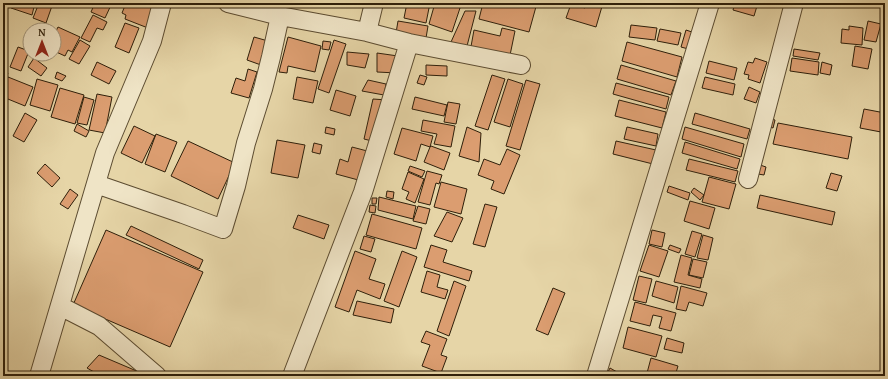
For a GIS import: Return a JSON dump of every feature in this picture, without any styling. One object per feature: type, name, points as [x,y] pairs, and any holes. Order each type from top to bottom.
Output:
[{"type":"street","points":[[39,376],[105,153],[152,41],[162,3]]},
{"type":"street","points":[[228,3],[280,16],[367,32],[409,43],[520,65]]},
{"type":"street","points":[[367,32],[374,3]]},
{"type":"street","points":[[596,376],[710,3]]},
{"type":"street","points":[[748,179],[794,3]]},
{"type":"street","points":[[96,184],[223,229],[236,186],[246,143],[265,83],[280,16]]},
{"type":"street","points":[[292,376],[362,192],[409,43]]},
{"type":"street","points":[[60,306],[99,326],[157,376]]},
{"type":"building","points":[[13,3],[35,3],[32,15],[11,8]]},
{"type":"building","points":[[39,3],[53,3],[46,22],[33,18]]},
{"type":"building","points":[[95,3],[112,3],[105,18],[91,12]]},
{"type":"building","points":[[126,3],[157,3],[148,28],[125,19],[126,15],[122,13]]},
{"type":"building","points":[[270,3],[289,3],[287,9]]},
{"type":"building","points":[[407,3],[430,3],[426,23],[404,18]]},
{"type":"building","points":[[435,3],[445,3],[460,8],[452,32],[429,24]]},
{"type":"building","points":[[483,3],[537,3],[529,32],[479,19]]},
{"type":"building","points":[[587,3],[603,3],[596,27],[566,18],[571,4],[585,8]]},
{"type":"building","points":[[735,3],[746,3],[757,6],[754,16],[733,10]]},
{"type":"building","points":[[465,11],[476,11],[467,46],[451,42]]},
{"type":"building","points":[[93,15],[107,22],[103,30],[97,28],[90,42],[81,38]]},
{"type":"building","points":[[398,21],[428,26],[426,38],[396,33]]},
{"type":"building","points":[[868,21],[881,24],[876,42],[864,40]]},
{"type":"building","points":[[125,23],[139,28],[129,53],[115,47]]},
{"type":"building","points":[[631,25],[657,28],[655,40],[629,37]]},
{"type":"building","points":[[849,26],[863,28],[862,45],[841,43],[842,29],[849,30]]},
{"type":"building","points":[[502,28],[515,31],[509,60],[470,52],[474,30],[500,36]]},
{"type":"building","points":[[62,29],[80,37],[72,52],[68,50],[65,56],[62,55]]},
{"type":"building","points":[[660,29],[681,33],[678,45],[657,41]]},
{"type":"building","points":[[686,30],[698,34],[692,50],[681,47]]},
{"type":"building","points":[[254,37],[268,41],[261,65],[247,60]]},
{"type":"building","points":[[288,37],[321,46],[315,72],[288,66],[287,73],[279,72]]},
{"type":"building","points":[[80,40],[90,46],[79,64],[69,59]]},
{"type":"building","points":[[334,40],[346,44],[329,93],[318,89]]},
{"type":"building","points":[[323,41],[331,42],[329,50],[322,49]]},
{"type":"building","points":[[627,42],[682,57],[677,77],[622,61]]},
{"type":"building","points":[[855,46],[872,49],[868,69],[852,66]]},
{"type":"building","points":[[18,47],[22,48],[22,62],[25,62],[21,71],[10,67]]},
{"type":"building","points":[[794,49],[820,53],[818,60],[793,56]]},
{"type":"building","points":[[347,52],[369,54],[365,68],[347,65]]},
{"type":"building","points":[[377,53],[398,56],[397,73],[377,72]]},
{"type":"building","points":[[755,58],[767,62],[760,83],[748,79],[749,75],[744,74],[748,62],[753,63]]},
{"type":"building","points":[[792,58],[819,62],[818,75],[790,71]]},
{"type":"building","points":[[3,61],[7,64],[3,69]]},
{"type":"building","points":[[709,61],[737,68],[734,80],[706,73]]},
{"type":"building","points":[[31,62],[39,62],[47,68],[41,76],[28,67]]},
{"type":"building","points":[[97,62],[116,71],[109,84],[91,75]]},
{"type":"building","points":[[822,62],[832,65],[830,75],[820,73]]},
{"type":"building","points":[[426,65],[447,66],[447,76],[426,75]]},
{"type":"building","points":[[621,65],[676,81],[671,95],[617,79]]},
{"type":"building","points":[[248,69],[257,72],[249,98],[231,93],[236,78],[245,81]]},
{"type":"building","points":[[3,71],[8,73],[3,83]]},
{"type":"building","points":[[57,72],[66,76],[62,81],[55,78]]},
{"type":"building","points":[[420,75],[427,77],[424,85],[417,83]]},
{"type":"building","points":[[492,75],[505,79],[488,130],[475,126]]},
{"type":"building","points":[[8,77],[33,87],[25,106],[3,97],[3,88]]},
{"type":"building","points":[[297,77],[318,81],[313,103],[293,99]]},
{"type":"building","points":[[705,77],[735,84],[733,95],[702,88]]},
{"type":"building","points":[[37,79],[58,85],[50,111],[30,105]]},
{"type":"building","points":[[508,79],[523,84],[510,127],[494,122]]},
{"type":"building","points":[[368,80],[386,84],[384,95],[362,91]]},
{"type":"building","points":[[526,80],[540,84],[520,150],[506,146]]},
{"type":"building","points":[[616,83],[669,97],[666,109],[613,94]]},
{"type":"building","points":[[749,87],[760,92],[756,103],[744,99]]},
{"type":"building","points":[[60,88],[84,95],[75,124],[51,117]]},
{"type":"building","points":[[336,90],[356,96],[350,116],[330,110]]},
{"type":"building","points":[[97,94],[112,97],[105,133],[89,130]]},
{"type":"building","points":[[84,97],[94,100],[87,125],[77,123]]},
{"type":"building","points":[[415,97],[447,105],[444,116],[412,109]]},
{"type":"building","points":[[373,99],[387,100],[372,141],[364,139]]},
{"type":"building","points":[[619,100],[666,112],[662,128],[615,116]]},
{"type":"building","points":[[448,102],[460,104],[456,124],[444,122]]},
{"type":"building","points":[[864,109],[885,113],[881,132],[860,128]]},
{"type":"building","points":[[25,113],[37,120],[24,142],[13,136]]},
{"type":"building","points":[[695,113],[750,129],[747,139],[692,124]]},
{"type":"building","points":[[769,118],[775,120],[773,128],[767,126]]},
{"type":"building","points":[[423,120],[455,126],[451,147],[434,144],[437,134],[421,131]]},
{"type":"building","points":[[778,123],[852,137],[848,159],[773,144]]},
{"type":"building","points":[[77,124],[89,131],[86,137],[74,131]]},
{"type":"building","points":[[134,126],[155,136],[142,163],[121,153]]},
{"type":"building","points":[[326,127],[335,129],[334,135],[325,133]]},
{"type":"building","points":[[467,127],[481,133],[479,162],[459,156]]},
{"type":"building","points":[[627,127],[658,134],[656,146],[624,139]]},
{"type":"building","points":[[685,127],[744,144],[741,157],[682,139]]},
{"type":"building","points":[[402,128],[433,136],[430,147],[421,144],[416,161],[394,154]]},
{"type":"building","points":[[156,134],[177,142],[165,172],[145,164]]},
{"type":"building","points":[[277,140],[305,145],[298,178],[271,173]]},
{"type":"building","points":[[188,141],[235,163],[218,199],[171,176]]},
{"type":"building","points":[[616,141],[656,150],[653,164],[613,154]]},
{"type":"building","points":[[685,142],[740,159],[737,169],[682,153]]},
{"type":"building","points":[[314,143],[322,145],[320,154],[312,152]]},
{"type":"building","points":[[431,146],[450,153],[444,170],[424,162]]},
{"type":"building","points":[[352,147],[371,152],[362,181],[336,174],[340,159],[348,162]]},
{"type":"building","points":[[507,149],[520,155],[504,194],[491,189],[494,181],[478,175],[484,159],[500,165]]},
{"type":"building","points":[[689,159],[738,171],[735,182],[686,170]]},
{"type":"building","points":[[45,164],[60,178],[52,187],[37,173]]},
{"type":"building","points":[[760,165],[766,167],[764,175],[758,174]]},
{"type":"building","points":[[410,166],[425,171],[422,177],[408,171]]},
{"type":"building","points":[[427,171],[442,175],[439,184],[436,183],[430,205],[418,202]]},
{"type":"building","points":[[408,172],[424,179],[415,203],[406,199],[409,192],[402,189]]},
{"type":"building","points":[[831,173],[842,176],[837,191],[826,188]]},
{"type":"building","points":[[709,177],[736,184],[729,209],[702,202]]},
{"type":"building","points":[[441,182],[467,189],[461,214],[434,207]]},
{"type":"building","points":[[669,186],[690,193],[688,200],[667,192]]},
{"type":"building","points":[[694,188],[704,195],[700,200],[691,192]]},
{"type":"building","points":[[70,189],[78,195],[68,209],[60,204]]},
{"type":"building","points":[[387,191],[394,192],[393,199],[386,197]]},
{"type":"building","points":[[760,195],[835,212],[832,225],[757,208]]},
{"type":"building","points":[[379,197],[416,206],[413,219],[378,210]]},
{"type":"building","points":[[372,198],[377,198],[376,204],[372,204]]},
{"type":"building","points":[[690,201],[715,208],[709,229],[684,221]]},
{"type":"building","points":[[485,204],[497,207],[485,247],[473,244]]},
{"type":"building","points":[[370,205],[376,206],[375,213],[369,212]]},
{"type":"building","points":[[418,206],[430,209],[426,224],[413,221]]},
{"type":"building","points":[[447,212],[463,218],[452,242],[434,236]]},
{"type":"building","points":[[372,214],[422,228],[416,249],[366,235]]},
{"type":"building","points":[[298,215],[329,225],[324,239],[293,228]]},
{"type":"building","points":[[131,226],[203,260],[199,269],[126,235]]},
{"type":"building","points":[[106,230],[203,272],[170,347],[73,305]]},
{"type":"building","points":[[652,230],[665,233],[662,247],[649,244]]},
{"type":"building","points":[[692,231],[702,234],[695,257],[685,254]]},
{"type":"building","points":[[703,235],[713,238],[708,260],[697,258]]},
{"type":"building","points":[[364,236],[375,239],[371,252],[360,249]]},
{"type":"building","points":[[431,245],[447,250],[443,262],[472,271],[469,281],[424,267]]},
{"type":"building","points":[[649,245],[668,251],[659,277],[640,271]]},
{"type":"building","points":[[670,245],[681,249],[679,253],[668,249]]},
{"type":"building","points":[[355,251],[376,259],[369,279],[385,284],[380,299],[357,290],[349,312],[335,307]]},
{"type":"building","points":[[402,251],[417,257],[399,307],[384,301]]},
{"type":"building","points":[[681,255],[692,258],[688,275],[702,279],[700,288],[674,282]]},
{"type":"building","points":[[693,259],[707,262],[703,278],[689,275]]},
{"type":"building","points":[[427,271],[440,275],[437,287],[448,290],[445,299],[421,292]]},
{"type":"building","points":[[639,276],[652,279],[646,303],[633,300]]},
{"type":"building","points":[[454,281],[466,286],[449,336],[437,331]]},
{"type":"building","points":[[656,281],[678,287],[674,303],[652,296]]},
{"type":"building","points":[[681,286],[707,293],[703,306],[689,302],[686,311],[676,309]]},
{"type":"building","points":[[553,288],[565,293],[548,335],[536,330]]},
{"type":"building","points":[[357,301],[394,309],[391,323],[353,315]]},
{"type":"building","points":[[635,302],[676,313],[671,331],[659,328],[662,317],[653,315],[650,326],[630,321]]},
{"type":"building","points":[[628,327],[662,336],[656,357],[623,348]]},
{"type":"building","points":[[426,331],[447,339],[441,355],[447,357],[441,373],[422,366],[430,345],[421,342]]},
{"type":"building","points":[[667,338],[684,343],[682,353],[664,349]]},
{"type":"building","points":[[99,355],[139,372],[136,376],[101,376],[87,368]]},
{"type":"building","points":[[651,358],[678,366],[675,376],[651,376],[652,374],[647,373]]},
{"type":"building","points":[[610,368],[617,372],[615,376],[606,376]]}]
